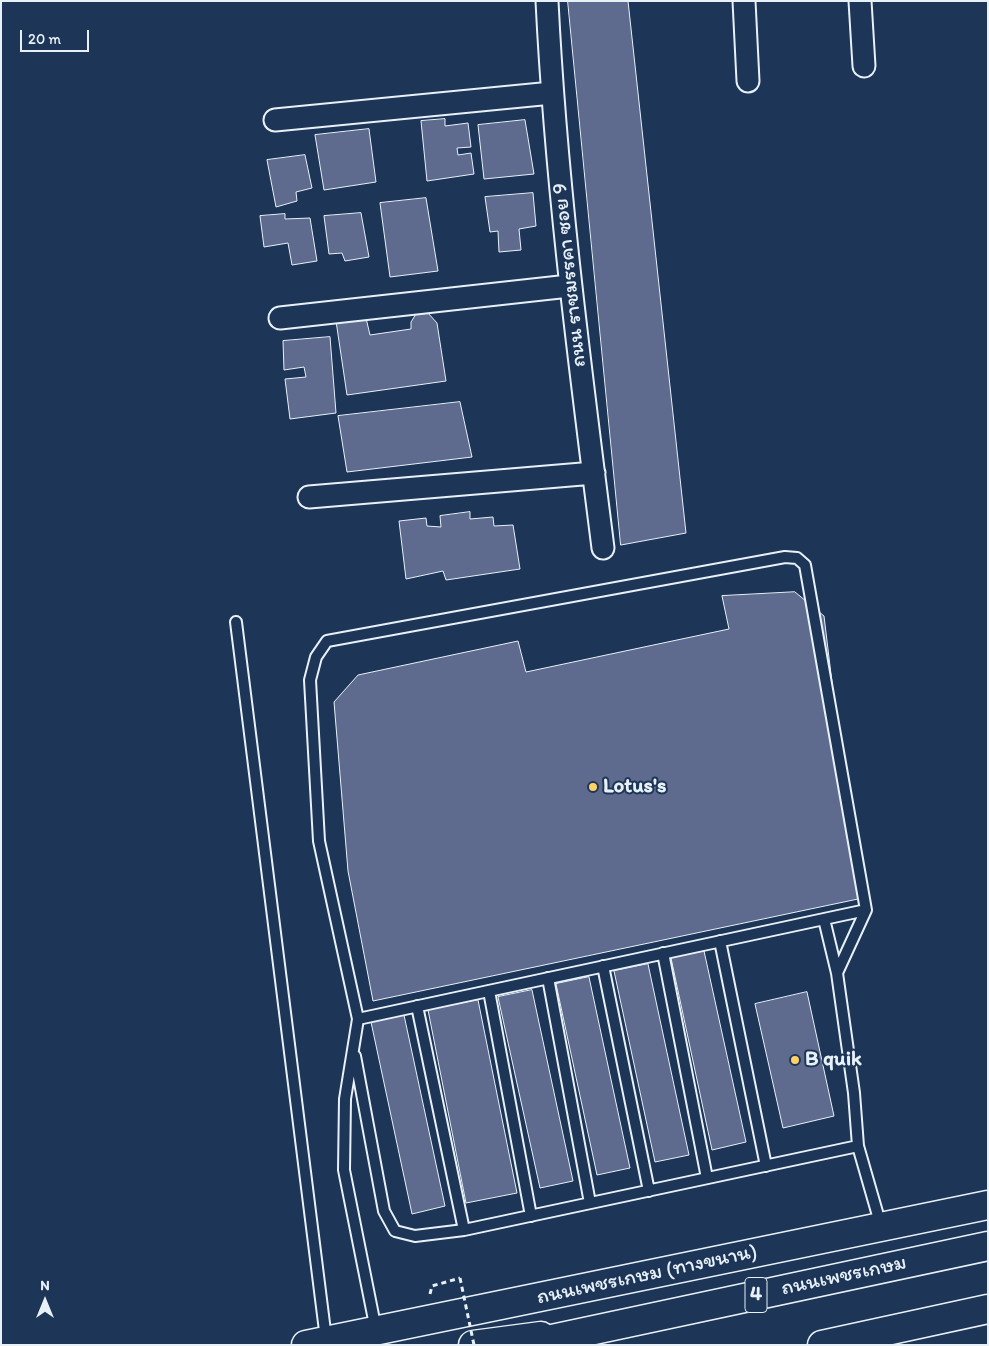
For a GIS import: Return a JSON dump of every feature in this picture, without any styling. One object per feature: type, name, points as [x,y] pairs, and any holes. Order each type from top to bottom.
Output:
[{"type":"main road","name":"ถนนเพชรเกษม (ทางขนาน)","points":[[316,1343],[988,1205]]},
{"type":"main road","name":"ถนนเพชรเกษม","points":[[524,1345],[988,1246]]},
{"type":"main road","points":[[822,1345],[988,1309]]},
{"type":"main road","points":[[474,1345],[608,1326]]},
{"type":"street","name":"ถนน ราชมรรคา ซอย 9","points":[[547,1],[552,93],[570,286],[603,548]]},
{"type":"street","points":[[744,1],[748,81]]},
{"type":"street","points":[[860,1],[864,66]]},
{"type":"street","points":[[275,120],[552,93]]},
{"type":"street","points":[[280,318],[570,286]]},
{"type":"street","points":[[309,498],[594,473]]},
{"type":"lane","points":[[376,1331],[344,1170],[345,1099],[358,1019],[319,841],[310,680],[316,657],[327,641],[786,557],[797,558],[805,565],[866,910],[837,973]]},
{"type":"lane","points":[[236,622],[316,1343]]},
{"type":"lane","points":[[358,1019],[866,910]]},
{"type":"lane","points":[[824,919],[837,973],[854,1093],[858,1146],[881,1226]]},
{"type":"lane","points":[[720,941],[766,1166]]},
{"type":"lane","points":[[663,953],[707,1178]]},
{"type":"lane","points":[[603,966],[649,1191]]},
{"type":"lane","points":[[548,978],[590,1203]]},
{"type":"lane","points":[[489,991],[531,1216]]},
{"type":"lane","points":[[417,1006],[464,1230]]},
{"type":"lane","points":[[354,1049],[384,1211],[395,1231],[415,1236],[464,1230],[858,1146]]},
{"type":"path","points":[[460,1278],[474,1345]]},
{"type":"building","points":[[568,1],[628,1],[686,533],[621,545]]},
{"type":"building","points":[[445,119],[445,126],[468,123],[471,147],[457,148],[458,155],[471,153],[474,174],[427,181],[421,121]]},
{"type":"building","points":[[525,120],[534,174],[484,179],[478,125]]},
{"type":"building","points":[[369,129],[376,182],[324,190],[315,135]]},
{"type":"building","points":[[305,155],[312,188],[296,192],[297,201],[276,207],[267,160]]},
{"type":"building","points":[[533,193],[536,226],[519,229],[521,250],[499,252],[498,231],[490,232],[485,197]]},
{"type":"building","points":[[426,198],[438,271],[390,277],[380,203]]},
{"type":"building","points":[[361,213],[369,257],[345,261],[342,253],[329,254],[324,216]]},
{"type":"building","points":[[285,214],[285,219],[310,218],[317,261],[292,265],[288,243],[264,247],[260,216]]},
{"type":"building","points":[[428,313],[437,323],[446,381],[347,395],[336,321],[366,318],[370,335],[411,329],[411,322],[416,314]]},
{"type":"building","points":[[330,337],[336,413],[290,419],[285,379],[306,377],[304,367],[284,370],[283,341]]},
{"type":"building","points":[[460,402],[472,457],[347,472],[338,416]]},
{"type":"building","points":[[470,512],[470,519],[493,517],[494,526],[513,525],[520,569],[446,580],[443,571],[406,579],[399,521],[426,518],[427,526],[441,527],[440,516]]},
{"type":"building","name":"Lotus's","points":[[795,592],[824,616],[858,899],[373,1001],[348,871],[334,702],[358,675],[518,641],[526,672],[729,629],[722,596]]},
{"type":"building","points":[[704,951],[746,1142],[712,1150],[671,958]]},
{"type":"building","points":[[648,964],[689,1155],[655,1162],[614,971]]},
{"type":"building","points":[[589,977],[630,1168],[597,1175],[556,984]]},
{"type":"building","points":[[532,990],[573,1181],[540,1188],[498,997]]},
{"type":"building","name":"B quik","points":[[807,992],[834,1116],[783,1128],[755,1004]]},
{"type":"building","points":[[478,1000],[517,1193],[466,1203],[428,1010]]},
{"type":"building","points":[[404,1015],[445,1206],[412,1214],[371,1022]]},
{"type":"place","name":"Lotus's","points":[[593,787]]},
{"type":"place","name":"B quik","points":[[795,1060]]}]
